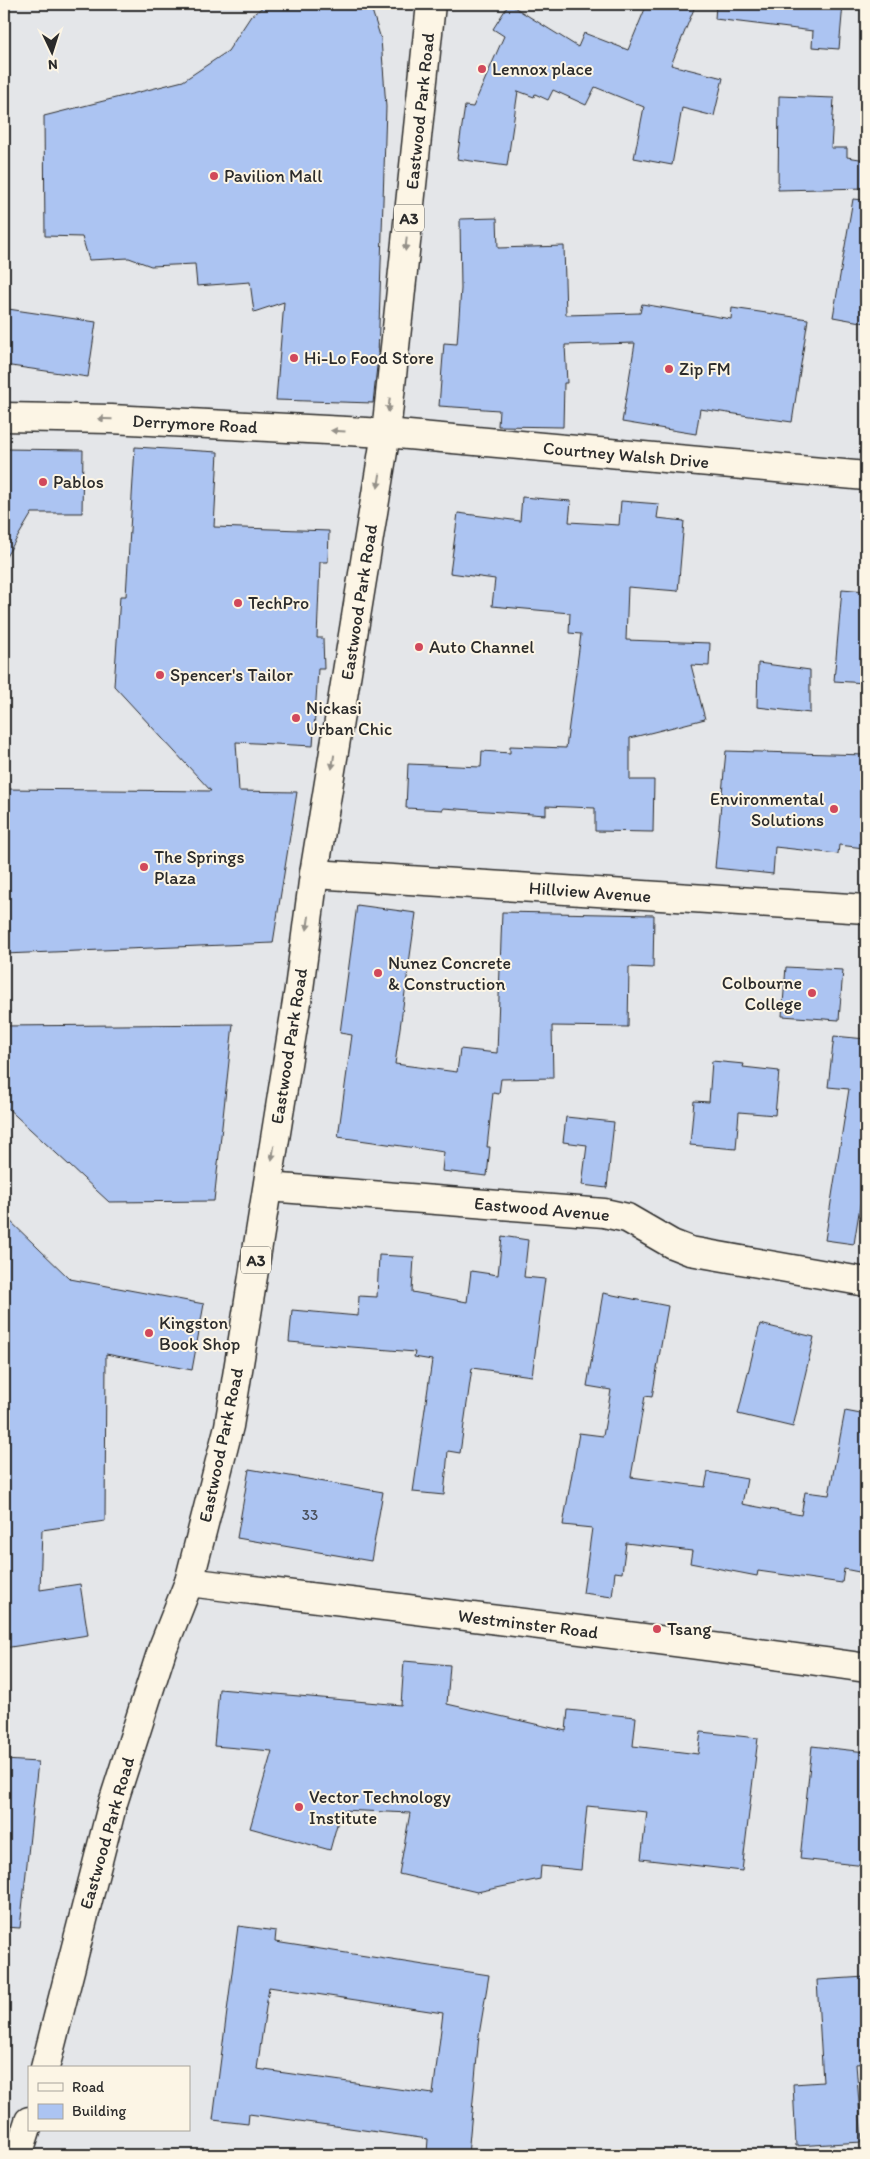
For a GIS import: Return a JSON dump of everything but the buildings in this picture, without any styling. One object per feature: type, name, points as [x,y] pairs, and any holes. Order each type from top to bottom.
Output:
[{"type":"street","name":"Eastwood Park Road","points":[[46,2066],[112,1806],[162,1650],[189,1582],[229,1426],[268,1187],[314,874],[386,433],[431,4]]},
{"type":"street","name":"Derrymore Road","points":[[4,417],[111,419],[386,433]]},
{"type":"street","name":"Courtney Walsh Drive","points":[[386,433],[866,476]]},
{"type":"street","name":"Hillview Avenue","points":[[314,874],[866,909]]},
{"type":"street","name":"Eastwood Avenue","points":[[268,1187],[604,1213],[627,1218],[672,1244],[690,1251],[866,1282]]},
{"type":"street","name":"Westminster Road","points":[[189,1582],[406,1610],[710,1645],[866,1668]]},
{"type":"street","points":[[18,2155],[28,2124]]},
{"type":"place","name":"Lennox place","points":[[482,69]]},
{"type":"place","name":"Pavilion Mall","points":[[214,176]]},
{"type":"place","name":"Hi-Lo Food Store","points":[[294,358]]},
{"type":"place","name":"Zip FM","points":[[669,369]]},
{"type":"place","name":"Pablos","points":[[43,482]]},
{"type":"place","name":"TechPro","points":[[238,603]]},
{"type":"place","name":"Auto Channel","points":[[419,647]]},
{"type":"place","name":"Spencer's Tailor","points":[[160,675]]},
{"type":"place","name":"Nickasi Urban Chic","points":[[296,718]]},
{"type":"place","name":"Environmental Solutions","points":[[834,809]]},
{"type":"place","name":"The Springs Plaza","points":[[144,867]]},
{"type":"place","name":"Nunez Concrete & Construction","points":[[378,973]]},
{"type":"place","name":"Colbourne College","points":[[812,993]]},
{"type":"place","name":"Kingston Book Shop","points":[[149,1333]]},
{"type":"place","name":"Tsang","points":[[657,1629]]},
{"type":"place","name":"Vector Technology Institute","points":[[299,1807]]}]
